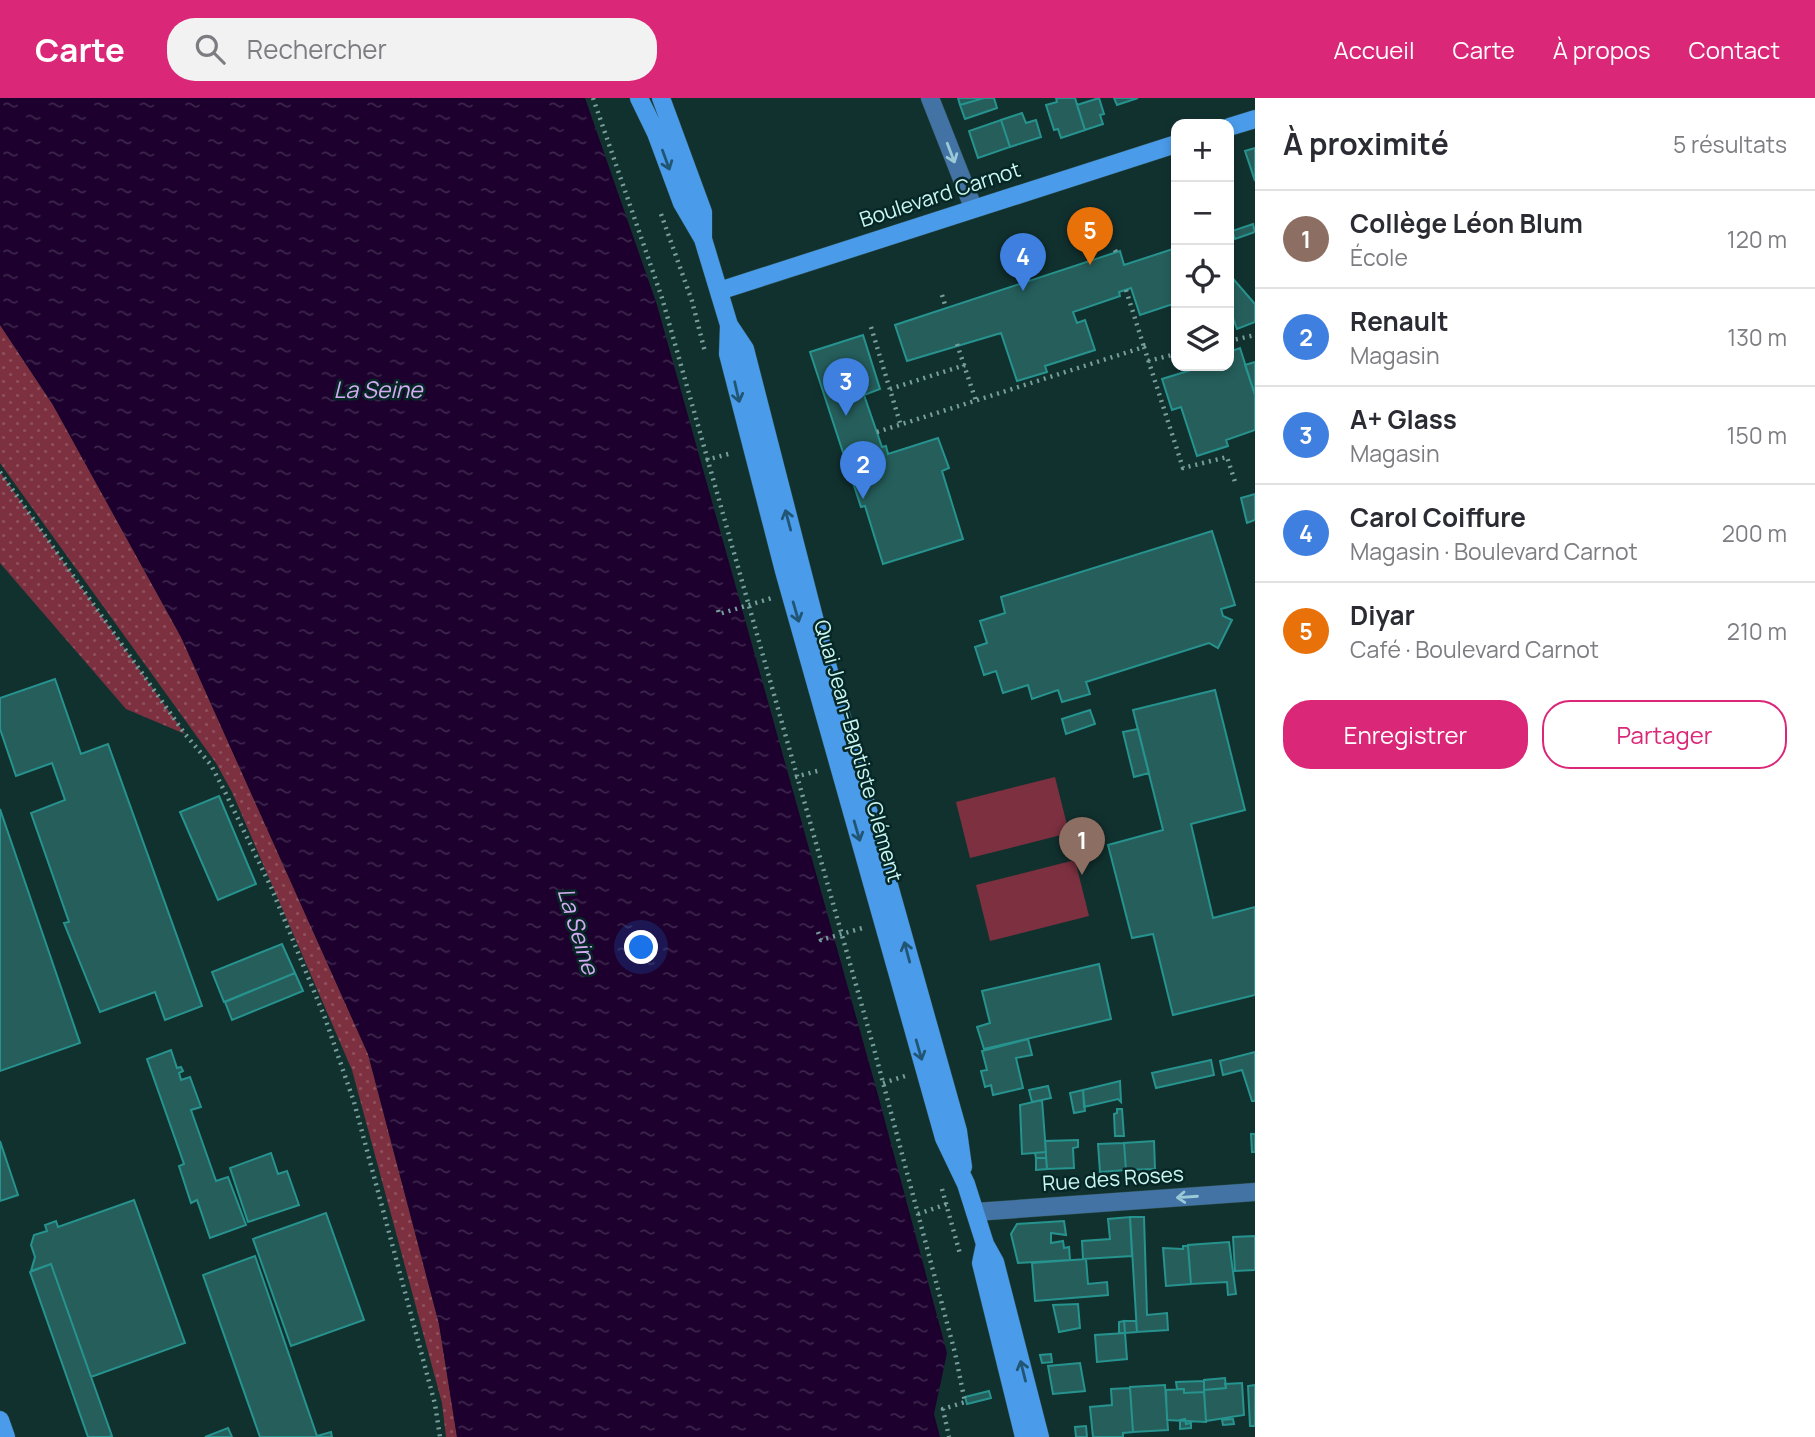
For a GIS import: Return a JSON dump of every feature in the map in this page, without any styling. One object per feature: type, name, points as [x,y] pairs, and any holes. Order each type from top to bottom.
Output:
[{"type":"main road","name":"Quai Jean-Baptiste Clément","points":[[639,98],[656,132],[682,204],[703,239],[719,291],[729,325],[728,354],[784,571],[944,1138],[966,1184],[985,1244],[995,1262],[1040,1437]]},
{"type":"main road","name":"Quai Jean-Baptiste Clément","points":[[661,98],[703,212],[703,239]]},
{"type":"main road","points":[[1234,125],[1255,119]]},
{"type":"main road","name":"Boulevard Carnot","points":[[719,291],[973,207],[1171,146]]},
{"type":"main road","name":"Quai Jean-Baptiste Clément","points":[[985,1244],[981,1263],[1024,1437]]},
{"type":"main road","points":[[0,1420],[6,1437]]},
{"type":"street","points":[[930,98],[973,207]]},
{"type":"street","name":"Rue des Roses","points":[[975,1212],[1255,1192]]},
{"type":"path","points":[[593,98],[662,298],[883,1083],[955,1353],[965,1402],[943,1409],[949,1437]]},
{"type":"path","points":[[1126,290],[1183,468],[1227,457],[1236,485]]},
{"type":"path","points":[[942,295],[946,308]]},
{"type":"path","points":[[871,327],[901,426]]},
{"type":"path","points":[[1234,340],[1255,335]]},
{"type":"path","points":[[957,344],[976,401]]},
{"type":"path","points":[[877,432],[1143,346]]},
{"type":"path","points":[[1148,361],[1171,355]]},
{"type":"path","points":[[890,389],[965,365]]},
{"type":"path","points":[[706,460],[732,453]]},
{"type":"path","points":[[0,472],[178,724],[211,765],[271,887],[315,993],[354,1102],[432,1391],[440,1437]]},
{"type":"path","points":[[718,610],[719,614],[772,598]]},
{"type":"path","points":[[795,777],[821,770]]},
{"type":"path","points":[[818,932],[821,940],[866,926]]},
{"type":"path","points":[[883,1083],[909,1075]]},
{"type":"path","points":[[918,1214],[947,1204]]},
{"type":"shaded area","points":[[0,325],[53,405],[181,637],[368,1054],[439,1324],[457,1437],[446,1437],[442,1403],[352,1070],[232,792],[216,763],[0,463]]},
{"type":"shaded area","points":[[0,472],[185,734],[126,709],[0,563]]},
{"type":"shaded area","points":[[1055,777],[1069,833],[970,858],[956,802]]},
{"type":"shaded area","points":[[1075,860],[1089,916],[990,941],[976,885]]},
{"type":"water","name":"La Seine","points":[[0,98],[585,98],[657,305],[878,1095],[947,1353],[934,1414],[940,1437],[457,1437],[439,1324],[368,1054],[181,637],[53,405],[0,325]]},
{"type":"building","points":[[958,98],[984,98],[960,105]]},
{"type":"building","points":[[994,98],[997,108],[965,119],[960,105]]},
{"type":"building","points":[[1056,98],[1075,98],[1085,130],[1061,138],[1058,129],[1054,130],[1046,105],[1057,102]]},
{"type":"building","points":[[1099,98],[1104,114],[1100,115],[1103,124],[1085,130],[1077,105]]},
{"type":"building","points":[[1114,98],[1138,98],[1117,105]]},
{"type":"building","points":[[1022,113],[1026,123],[1036,120],[1041,137],[1010,147],[1001,120]]},
{"type":"building","points":[[1001,120],[1010,147],[978,158],[969,131]]},
{"type":"building","points":[[1255,148],[1255,181],[1245,151]]},
{"type":"building","points":[[1253,224],[1255,232],[1235,239],[1234,230]]},
{"type":"building","points":[[1171,250],[1171,305],[1140,315],[1131,288],[1119,292],[1120,296],[1073,312],[1077,323],[1085,320],[1095,350],[1045,366],[1047,372],[1017,381],[1001,333],[907,361],[895,325],[1120,251],[1124,265]]},
{"type":"building","points":[[1234,280],[1255,304],[1255,322],[1237,329],[1234,321]]},
{"type":"building","points":[[863,335],[880,389],[864,395],[882,447],[886,446],[888,454],[938,438],[949,468],[942,471],[963,539],[883,564],[865,506],[861,507],[810,352]]},
{"type":"building","points":[[1240,348],[1255,395],[1255,430],[1226,440],[1228,446],[1197,456],[1181,407],[1172,410],[1162,379],[1188,371],[1234,371],[1234,350]]},
{"type":"building","points":[[1255,362],[1255,395],[1245,365]]},
{"type":"building","points":[[1255,494],[1255,520],[1247,523],[1241,498]]},
{"type":"building","points":[[1212,531],[1235,605],[1221,609],[1223,616],[1232,620],[1218,648],[1209,643],[1086,682],[1090,694],[1062,702],[1058,690],[1032,699],[1028,685],[1003,693],[996,671],[984,675],[975,647],[987,643],[980,621],[1005,613],[1001,597]]},
{"type":"building","points":[[55,679],[81,754],[108,744],[202,1006],[165,1020],[155,992],[100,1012],[64,923],[69,922],[31,813],[65,800],[52,763],[16,776],[0,729],[0,698]]},
{"type":"building","points":[[1215,690],[1245,810],[1191,824],[1213,918],[1255,907],[1255,995],[1173,1015],[1153,934],[1132,938],[1108,845],[1163,830],[1133,710]]},
{"type":"building","points":[[1090,710],[1095,724],[1066,734],[1062,719]]},
{"type":"building","points":[[1138,729],[1149,773],[1134,777],[1123,732]]},
{"type":"building","points":[[219,796],[256,884],[218,900],[180,812]]},
{"type":"building","points":[[0,809],[80,1043],[0,1071]]},
{"type":"building","points":[[282,944],[295,973],[224,1002],[212,972]]},
{"type":"building","points":[[1099,964],[1111,1019],[984,1049],[977,1027],[990,1023],[982,991]]},
{"type":"building","points":[[295,973],[303,991],[232,1020],[225,1002]]},
{"type":"building","points":[[1028,1039],[1032,1055],[1016,1058],[1023,1088],[993,1095],[991,1085],[985,1087],[981,1071],[987,1070],[982,1051]]},
{"type":"building","points":[[171,1050],[177,1068],[181,1067],[183,1071],[179,1073],[181,1080],[190,1077],[201,1107],[191,1110],[216,1181],[228,1177],[246,1225],[210,1238],[197,1200],[191,1203],[179,1166],[184,1164],[147,1059]]},
{"type":"building","points":[[1255,1052],[1255,1101],[1252,1101],[1242,1070],[1223,1075],[1220,1061]]},
{"type":"building","points":[[1211,1060],[1214,1075],[1156,1088],[1152,1073]]},
{"type":"building","points":[[1120,1081],[1121,1102],[1118,1099],[1084,1107],[1083,1090]]},
{"type":"building","points":[[1048,1086],[1051,1098],[1032,1102],[1029,1090]]},
{"type":"building","points":[[1083,1090],[1085,1111],[1074,1113],[1070,1093]]},
{"type":"building","points":[[1042,1100],[1046,1152],[1022,1154],[1020,1105]]},
{"type":"building","points":[[1117,1109],[1122,1109],[1124,1136],[1115,1136],[1114,1114]]},
{"type":"building","points":[[1251,1134],[1255,1134],[1255,1152],[1252,1152]]},
{"type":"building","points":[[1078,1140],[1078,1147],[1073,1148],[1074,1168],[1047,1169],[1045,1141]]},
{"type":"building","points":[[0,1141],[18,1195],[0,1201]]},
{"type":"building","points":[[1154,1141],[1155,1169],[1126,1170],[1124,1143]]},
{"type":"building","points":[[1124,1143],[1126,1170],[1100,1172],[1098,1144]]},
{"type":"building","points":[[1046,1152],[1046,1158],[1036,1158],[1035,1153]]},
{"type":"building","points":[[271,1153],[278,1174],[287,1171],[299,1205],[248,1222],[230,1168]]},
{"type":"building","points":[[1036,1158],[1046,1158],[1047,1169],[1036,1170]]},
{"type":"building","points":[[134,1200],[185,1343],[91,1377],[51,1264],[31,1271],[35,1257],[31,1245],[34,1235],[47,1231],[45,1225],[56,1221],[58,1227]]},
{"type":"building","points":[[326,1213],[364,1320],[291,1346],[253,1239]]},
{"type":"building","points":[[1130,1217],[1132,1256],[1083,1259],[1082,1241],[1110,1239],[1108,1219]]},
{"type":"building","points":[[1130,1217],[1144,1217],[1147,1315],[1167,1313],[1168,1330],[1137,1332]]},
{"type":"building","points":[[1064,1221],[1066,1235],[1051,1233],[1051,1243],[1063,1241],[1064,1248],[1069,1247],[1070,1260],[1018,1263],[1011,1234],[1017,1224]]},
{"type":"building","points":[[1255,1236],[1255,1270],[1235,1271],[1233,1237]]},
{"type":"building","points":[[1229,1242],[1236,1294],[1228,1295],[1227,1282],[1191,1284],[1188,1245]]},
{"type":"building","points":[[1183,1246],[1188,1246],[1191,1284],[1166,1286],[1163,1248],[1183,1249]]},
{"type":"building","points":[[255,1256],[317,1436],[331,1432],[332,1437],[260,1437],[203,1275]]},
{"type":"building","points":[[1086,1259],[1088,1284],[1107,1282],[1108,1295],[1035,1301],[1032,1263]]},
{"type":"building","points":[[51,1264],[112,1436],[88,1437],[30,1272]]},
{"type":"building","points":[[1078,1304],[1080,1328],[1059,1332],[1053,1305]]},
{"type":"building","points":[[1124,1321],[1125,1333],[1119,1333],[1119,1322]]},
{"type":"building","points":[[1124,1321],[1136,1321],[1137,1332],[1125,1333]]},
{"type":"building","points":[[1125,1333],[1127,1359],[1097,1362],[1095,1335]]},
{"type":"building","points":[[1051,1354],[1052,1362],[1042,1363],[1040,1355]]},
{"type":"building","points":[[1080,1363],[1085,1391],[1053,1394],[1048,1366]]},
{"type":"building","points":[[1225,1378],[1226,1388],[1204,1390],[1204,1380]]},
{"type":"building","points":[[1204,1381],[1204,1392],[1184,1393],[1184,1389],[1177,1389],[1176,1382]]},
{"type":"building","points":[[1242,1383],[1244,1415],[1206,1421],[1204,1390]]},
{"type":"building","points":[[1165,1385],[1168,1430],[1133,1432],[1130,1387]]},
{"type":"building","points":[[1255,1385],[1255,1426],[1250,1426],[1248,1386]]},
{"type":"building","points":[[1130,1388],[1133,1432],[1123,1433],[1123,1437],[1093,1437],[1090,1407],[1112,1405],[1111,1389]]},
{"type":"building","points":[[1184,1389],[1184,1393],[1204,1392],[1206,1422],[1167,1420],[1166,1390]]},
{"type":"building","points":[[989,1391],[991,1398],[967,1404],[965,1397]]},
{"type":"building","points":[[1185,1419],[1186,1424],[1191,1423],[1191,1428],[1180,1429],[1180,1420]]},
{"type":"building","points":[[1233,1419],[1234,1424],[1223,1425],[1222,1420]]},
{"type":"building","points":[[1086,1426],[1087,1437],[1076,1437],[1075,1427]]},
{"type":"building","points":[[228,1428],[232,1437],[205,1437]]},
{"type":"place","name":"Diyar","points":[[1090,265]]},
{"type":"place","name":"Carol Coiffure","points":[[1023,291]]},
{"type":"place","name":"A+ Glass","points":[[846,416]]},
{"type":"place","name":"Renault","points":[[863,499]]},
{"type":"place","name":"Collège Léon Blum","points":[[1082,875]]}]
